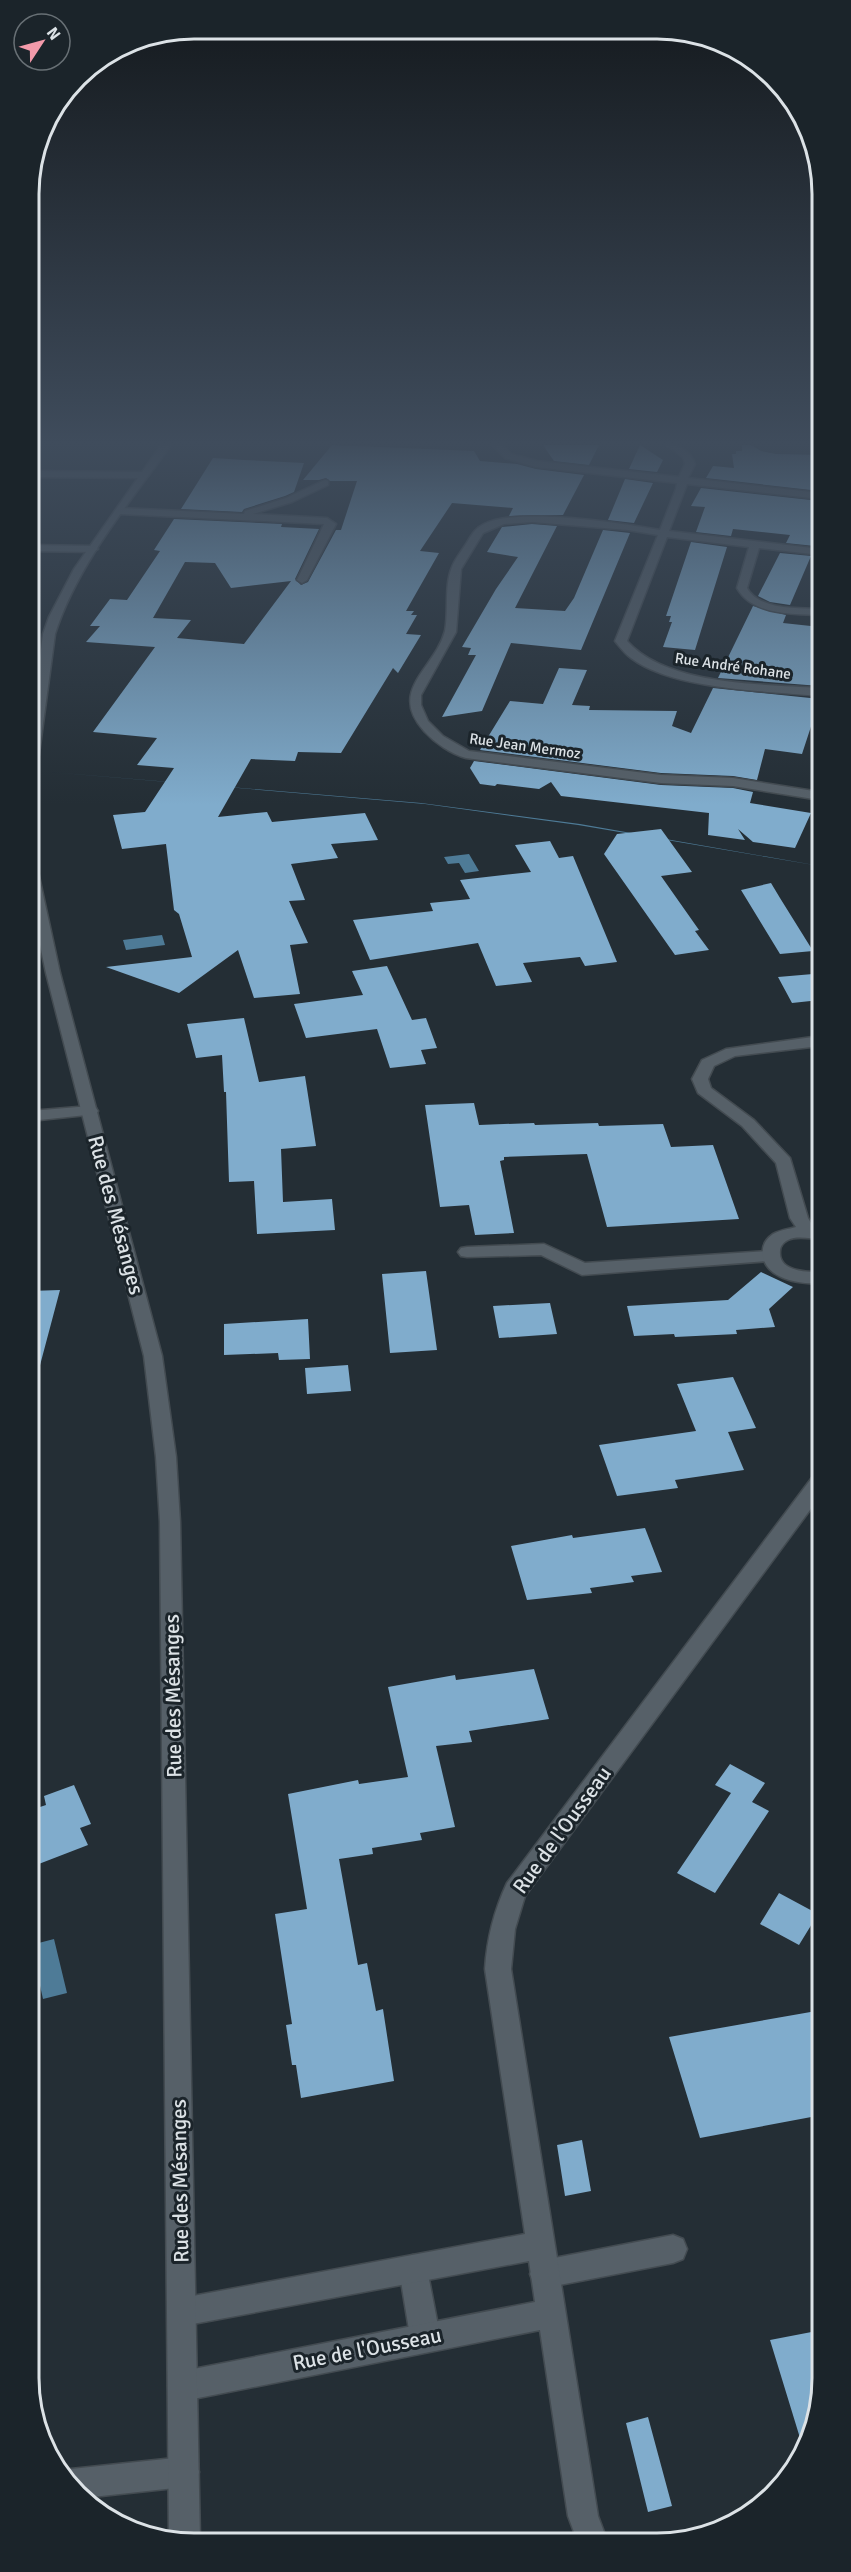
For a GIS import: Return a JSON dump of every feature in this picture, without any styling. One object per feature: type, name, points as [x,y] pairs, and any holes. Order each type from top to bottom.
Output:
[{"type":"street","points":[[39,709],[49,633],[63,595],[83,565]]},
{"type":"street","points":[[302,580],[310,565]]},
{"type":"street","name":"Rue Jean Mermoz","points":[[458,565],[456,569],[450,632],[416,695],[415,709],[420,719],[446,744],[466,754],[660,779],[733,782],[812,795]]},
{"type":"street","name":"Rue André Rohane","points":[[652,565],[621,641],[625,649],[637,660],[678,675],[812,691]]},
{"type":"street","points":[[749,565],[742,588],[743,594],[752,601],[765,606],[812,611]]},
{"type":"street","name":"Rue des Mésanges","points":[[39,908],[53,973],[153,1356],[166,1457],[170,1522],[174,1713],[185,2533]]},
{"type":"street","points":[[812,1042],[731,1052],[708,1063],[700,1079],[704,1090],[710,1096],[748,1123],[784,1162],[799,1218],[812,1231]]},
{"type":"street","points":[[39,1115],[90,1111]]},
{"type":"street","points":[[769,1256],[772,1243],[778,1238],[796,1232],[812,1233]]},
{"type":"street","points":[[467,1252],[544,1249],[582,1269],[769,1256]]},
{"type":"street","points":[[769,1256],[780,1270],[801,1278],[812,1278]]},
{"type":"street","name":"Rue de l'Ousseau","points":[[589,2533],[583,2516],[498,1969],[499,1940],[504,1913],[516,1890],[812,1492]]},
{"type":"street","points":[[182,2312],[540,2245]]},
{"type":"street","points":[[544,2274],[673,2249]]},
{"type":"street","points":[[413,2269],[425,2336]]},
{"type":"street","name":"Rue de l'Ousseau","points":[[183,2386],[425,2336],[551,2313]]},
{"type":"street","points":[[80,2483],[184,2472]]},
{"type":"water","points":[[50,772],[421,803],[580,824],[812,865],[578,825],[425,804]]},
{"type":"water","points":[[469,854],[479,871],[465,873],[459,863],[448,864],[444,857]]},
{"type":"water","points":[[162,935],[165,945],[126,950],[123,940]]},
{"type":"water","points":[[54,1939],[67,1993],[43,1999],[39,1981],[39,1943]]},
{"type":"building","points":[[151,565],[183,565],[153,618],[191,620],[177,638],[244,644],[291,581],[231,588],[216,565],[302,565],[295,579],[301,585],[308,582],[317,565],[432,565],[406,611],[414,611],[411,615],[417,615],[406,634],[421,635],[398,673],[393,668],[341,753],[298,752],[295,761],[251,759],[218,817],[267,812],[272,822],[365,813],[378,840],[331,844],[338,858],[291,864],[305,900],[289,901],[308,943],[290,945],[300,994],[254,998],[238,950],[179,993],[106,967],[192,957],[179,914],[174,910],[166,844],[122,849],[113,815],[145,812],[174,768],[137,765],[157,738],[93,732],[155,647],[86,642],[100,626],[90,626],[110,599],[127,600]]},
{"type":"building","points":[[512,565],[537,565],[515,608],[565,611],[574,598],[588,565],[617,565],[581,650],[511,643],[482,711],[442,717],[476,655],[468,655],[471,648],[462,647]]},
{"type":"building","points":[[683,565],[721,565],[695,650],[663,647],[672,622],[669,622],[671,616],[666,616]]},
{"type":"building","points":[[774,565],[807,565],[790,605],[770,602],[758,596]]},
{"type":"building","points":[[753,606],[786,615],[783,623],[812,626],[812,685],[718,678]]},
{"type":"building","points":[[559,668],[587,670],[572,705],[590,706],[589,710],[677,711],[672,726],[691,733],[713,688],[812,698],[812,723],[802,754],[765,749],[757,780],[733,776],[661,773],[480,750],[510,701],[543,704]]},
{"type":"building","points":[[474,761],[661,785],[733,788],[753,792],[750,803],[811,813],[795,848],[753,842],[738,829],[745,840],[708,835],[709,813],[561,796],[551,782],[539,789],[480,784],[470,768]]},
{"type":"building","points":[[661,829],[692,872],[661,876],[699,930],[695,931],[709,950],[675,955],[604,854],[617,834]]},
{"type":"building","points":[[550,841],[559,858],[573,856],[617,962],[585,966],[580,957],[523,963],[532,982],[496,986],[478,943],[370,960],[353,920],[433,911],[430,903],[470,899],[460,880],[531,872],[515,845]]},
{"type":"building","points":[[771,883],[812,951],[780,954],[741,890]]},
{"type":"building","points":[[387,966],[412,1020],[426,1018],[437,1048],[421,1050],[426,1064],[390,1068],[377,1029],[306,1038],[294,1004],[363,995],[352,971]]},
{"type":"building","points":[[812,974],[812,1001],[792,1003],[778,977]]},
{"type":"building","points":[[244,1018],[259,1082],[305,1076],[316,1146],[281,1149],[283,1202],[332,1199],[335,1230],[257,1234],[254,1181],[229,1182],[226,1092],[224,1092],[222,1055],[196,1058],[187,1024]]},
{"type":"building","points":[[474,1103],[479,1125],[663,1124],[671,1147],[713,1145],[739,1219],[607,1227],[587,1154],[504,1157],[504,1160],[500,1161],[514,1233],[475,1235],[469,1205],[440,1207],[425,1105]]},
{"type":"building","points":[[426,1271],[437,1350],[390,1353],[382,1274]]},
{"type":"building","points":[[761,1272],[793,1287],[769,1309],[775,1327],[736,1330],[737,1334],[634,1336],[627,1306],[728,1300]]},
{"type":"building","points":[[60,1290],[39,1369],[39,1291]]},
{"type":"building","points":[[550,1303],[557,1334],[499,1338],[493,1306]]},
{"type":"building","points":[[308,1319],[310,1359],[279,1360],[278,1353],[224,1355],[224,1324]]},
{"type":"building","points":[[348,1365],[351,1391],[307,1394],[305,1368]]},
{"type":"building","points":[[733,1377],[756,1428],[728,1432],[744,1470],[675,1480],[678,1488],[617,1496],[599,1445],[696,1431],[677,1384]]},
{"type":"building","points":[[645,1528],[662,1572],[631,1576],[634,1582],[590,1588],[592,1593],[527,1600],[511,1546],[572,1535],[573,1538]]},
{"type":"building","points":[[534,1669],[549,1719],[469,1731],[472,1742],[436,1746],[455,1827],[420,1833],[422,1840],[372,1848],[373,1854],[339,1859],[358,1965],[367,1963],[376,2011],[383,2009],[394,2081],[301,2098],[296,2065],[292,2065],[286,2025],[292,2024],[275,1914],[307,1909],[288,1794],[358,1780],[359,1784],[408,1777],[388,1687],[455,1675],[456,1680]]},
{"type":"building","points":[[730,1764],[765,1783],[752,1802],[769,1811],[715,1893],[677,1873],[731,1793],[715,1785]]},
{"type":"building","points":[[74,1785],[91,1824],[80,1828],[88,1845],[39,1864],[39,1807],[46,1805],[44,1796]]},
{"type":"building","points":[[779,1893],[812,1911],[812,1924],[799,1945],[760,1924]]},
{"type":"building","points":[[812,2012],[812,2117],[700,2138],[669,2037]]},
{"type":"building","points":[[582,2140],[591,2191],[565,2196],[557,2145]]},
{"type":"building","points":[[812,2332],[812,2389],[809,2409],[800,2438],[770,2340]]},
{"type":"building","points":[[648,2417],[672,2506],[648,2512],[626,2423]]}]
